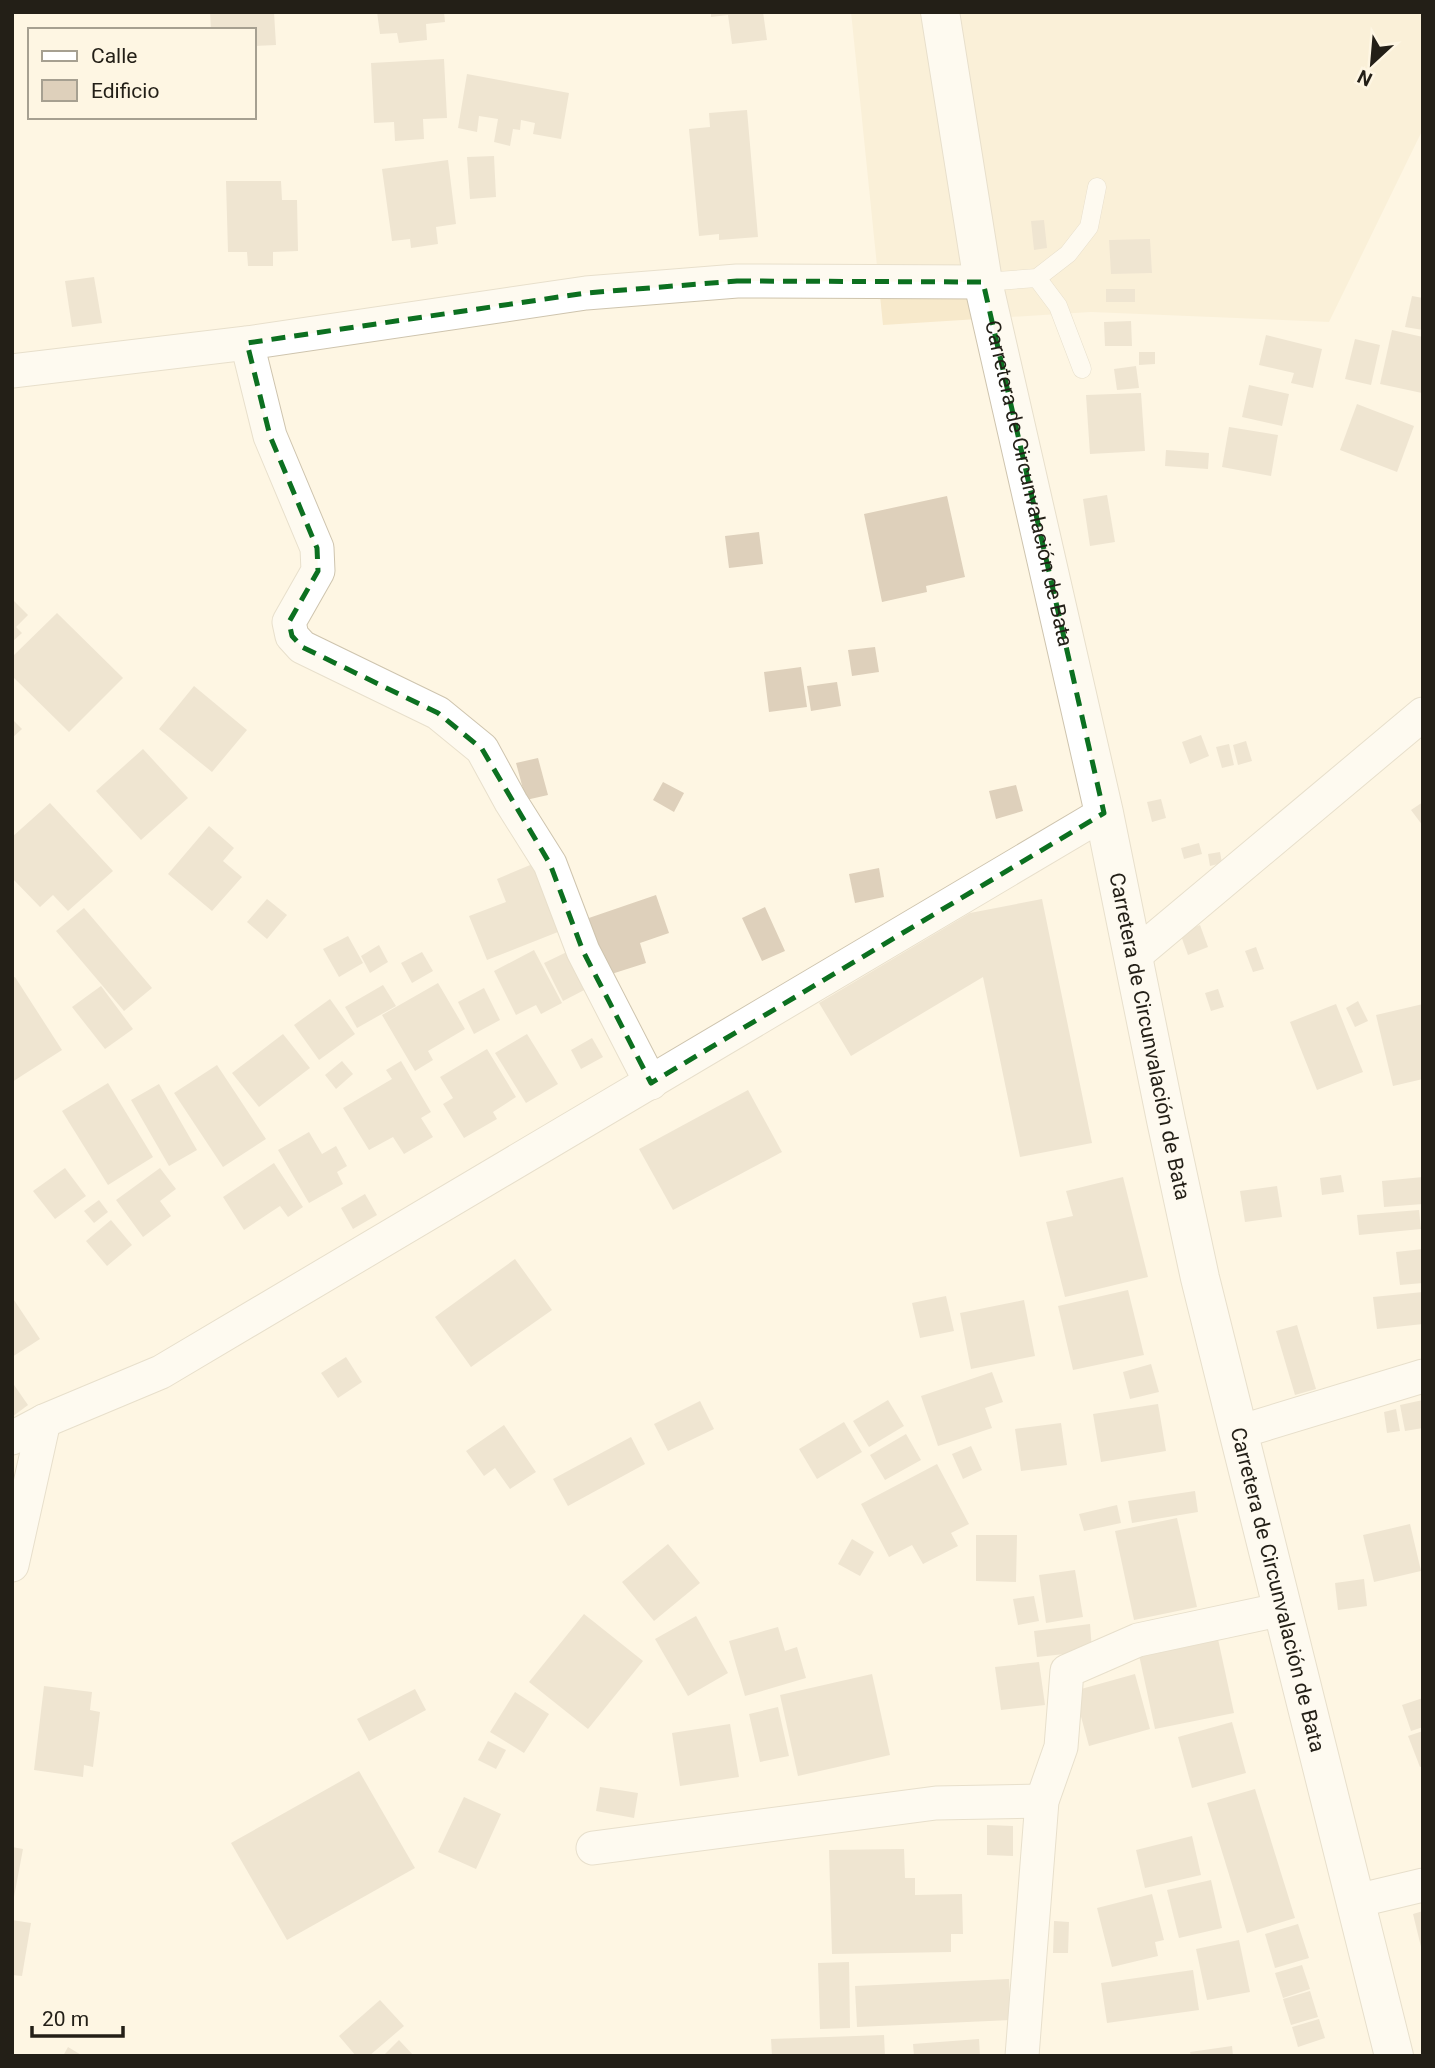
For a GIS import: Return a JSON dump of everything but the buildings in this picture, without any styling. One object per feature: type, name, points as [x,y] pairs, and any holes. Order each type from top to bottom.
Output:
[{"type":"main road","name":"Carretera de Circunvalación de Bata","points":[[940,12],[983,282],[1104,813],[1197,1265],[1394,2056]]},
{"type":"street","points":[[12,372],[247,343],[586,293],[737,281],[983,282]]},
{"type":"street","points":[[247,343],[270,436],[317,548],[318,571],[289,622],[292,636],[302,647],[438,713],[482,749],[511,802],[550,863],[583,951],[651,1083]]},
{"type":"street","points":[[1133,957],[1423,714]]},
{"type":"street","points":[[12,1438],[44,1421],[162,1372],[1104,813]]},
{"type":"street","points":[[1239,1432],[1423,1376]]},
{"type":"street","points":[[12,1565],[44,1421]]},
{"type":"street","points":[[1022,2056],[1042,1801],[1061,1746],[1067,1671],[1138,1640],[1283,1609]]},
{"type":"street","points":[[593,1847],[936,1803],[1042,1801]]},
{"type":"street","points":[[1356,1901],[1423,1885]]},
{"type":"lane","points":[[983,282],[1037,278],[1068,254],[1088,227],[1097,187]]},
{"type":"lane","points":[[1037,278],[1058,306],[1082,369]]},
{"type":"highlighted area","points":[[737,281],[983,282],[1104,813],[651,1083],[583,951],[550,864],[482,749],[438,713],[302,647],[292,636],[289,622],[318,571],[317,548],[270,436],[247,343],[586,293]]},
{"type":"shaded area","points":[[851,12],[1423,12],[1423,129],[1329,322],[1091,312],[883,325]]}]
